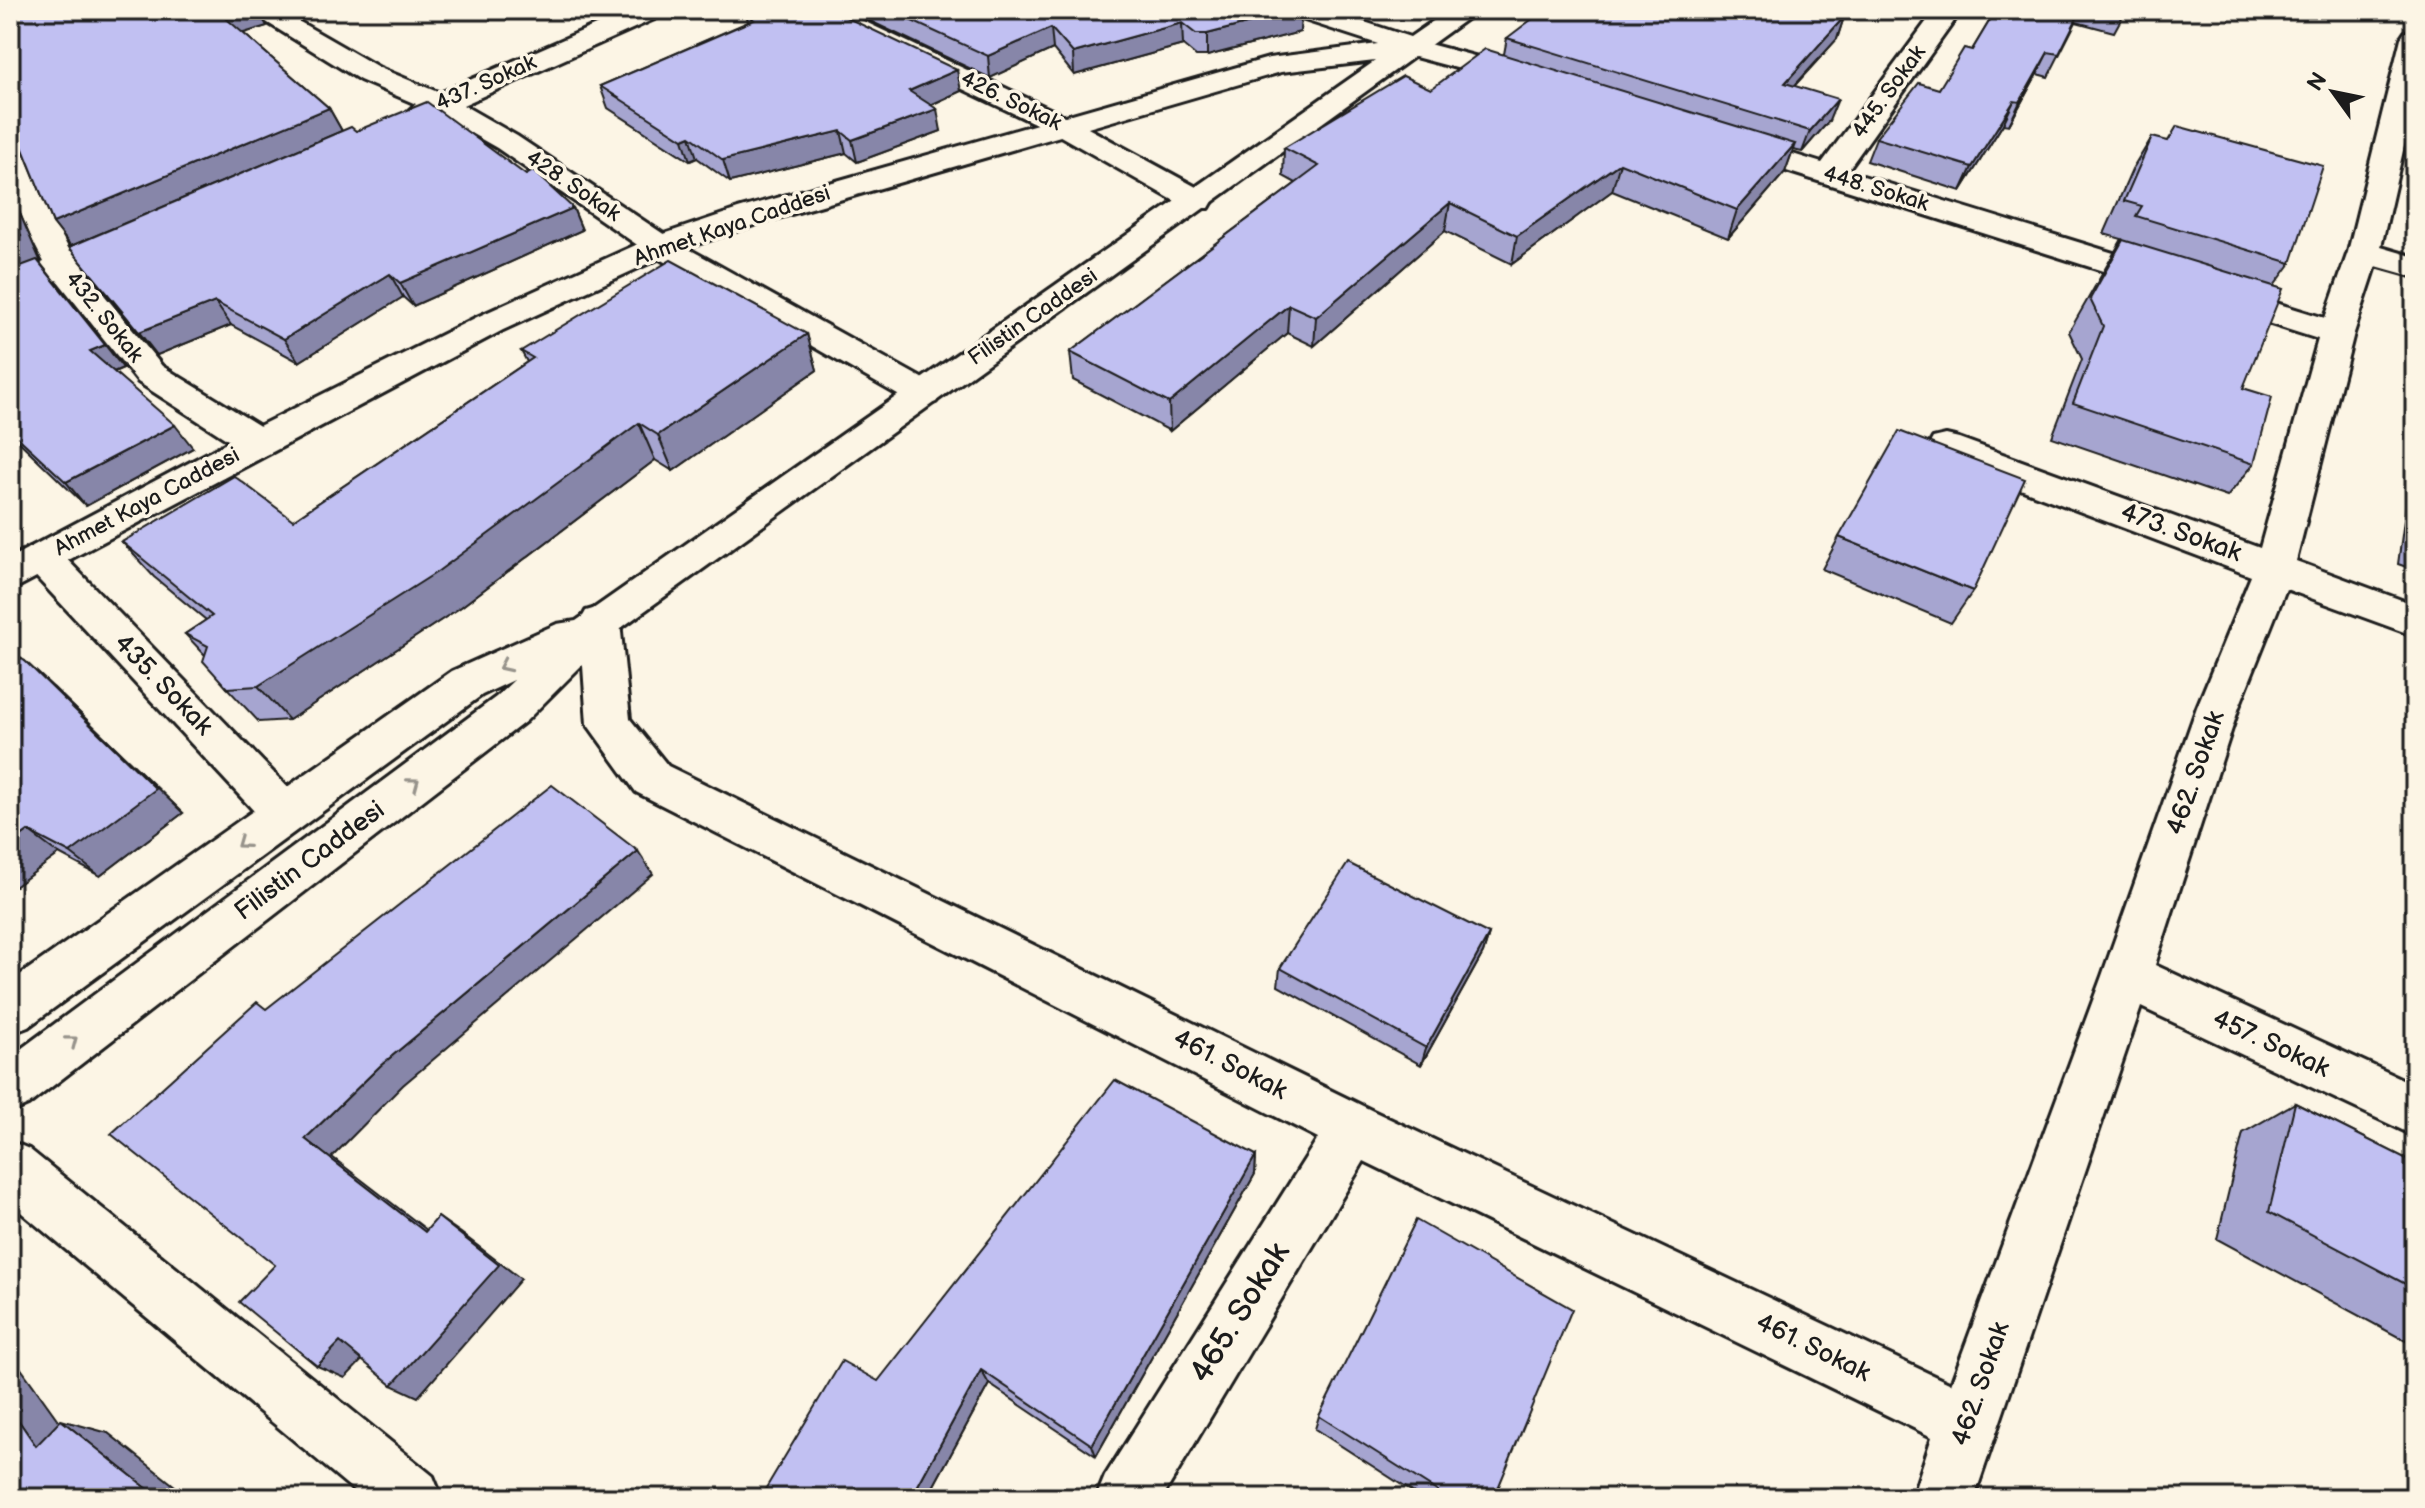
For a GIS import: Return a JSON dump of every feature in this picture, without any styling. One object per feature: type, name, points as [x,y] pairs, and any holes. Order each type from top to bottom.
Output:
[{"type":"street","name":"428. Sokak","points":[[260,10],[370,74],[441,104],[507,142],[660,246],[923,394]]},
{"type":"street","name":"437. Sokak","points":[[398,122],[652,10]]},
{"type":"street","name":"426. Sokak","points":[[819,10],[1065,127],[1198,201]]},
{"type":"street","points":[[1301,10],[1414,48],[1553,88]]},
{"type":"street","name":"Filistin Caddesi","points":[[10,1088],[511,709],[600,622],[1466,10]]},
{"type":"street","name":"445. Sokak","points":[[1829,174],[1949,10]]},
{"type":"street","name":"462. Sokak","points":[[1943,1498],[2218,707],[2275,566],[2337,333],[2364,252],[2415,38]]},
{"type":"street","name":"Ahmet Kaya Caddesi","points":[[26,567],[258,442],[491,323],[660,246],[749,216],[1279,64],[1414,48]]},
{"type":"street","name":"448. Sokak","points":[[1708,137],[2337,333]]},
{"type":"street","name":"432. Sokak","points":[[10,142],[43,231],[63,266],[150,374],[258,442]]},
{"type":"street","points":[[10,288],[165,222]]},
{"type":"street","points":[[2364,252],[2415,267]]},
{"type":"street","name":"473. Sokak","points":[[1946,447],[2275,566],[2415,621]]},
{"type":"street","name":"435. Sokak","points":[[26,567],[284,813]]},
{"type":"street","name":"Filistin Caddesi","points":[[10,1011],[467,683],[600,622]]},
{"type":"street","name":"461. Sokak","points":[[600,622],[609,724],[652,779],[1354,1129],[1967,1422]]},
{"type":"street","name":"457. Sokak","points":[[2127,976],[2415,1111]]},
{"type":"street","name":"465. Sokak","points":[[1127,1498],[1354,1129]]},
{"type":"street","points":[[10,1168],[411,1498]]},
{"type":"building","points":[[10,10],[233,10],[221,14],[329,108],[53,223],[10,117]]},
{"type":"building","points":[[831,10],[957,70],[909,91],[937,109],[852,140],[841,131],[723,160],[690,136],[683,139],[600,86],[754,20],[746,12]]},
{"type":"building","points":[[888,10],[1301,10],[1207,34],[1196,34],[1182,23],[1073,53],[1051,28],[988,56]]},
{"type":"building","points":[[1544,10],[1826,10],[1824,12],[1844,17],[1785,83],[1838,99],[1810,131],[1507,38]]},
{"type":"building","points":[[1996,10],[2081,10],[2059,54],[2048,52],[2020,102],[2014,101],[1972,167],[1876,138],[1919,83],[1939,89],[1964,48],[1972,50]]},
{"type":"building","points":[[1485,49],[1795,144],[1737,210],[1620,163],[1517,236],[1450,203],[1316,317],[1289,305],[1169,403],[1070,352],[1319,166],[1284,148],[1403,76],[1431,89]]},
{"type":"building","points":[[427,102],[526,175],[533,171],[573,208],[400,283],[390,274],[284,339],[215,302],[139,332],[69,247],[351,127],[356,131]]},
{"type":"building","points":[[2177,126],[2323,166],[2291,263],[2136,216],[2142,206],[2124,201],[2152,137],[2168,141]]},
{"type":"building","points":[[10,210],[21,236],[10,241]]},
{"type":"building","points":[[2123,240],[2283,289],[2243,388],[2272,397],[2254,464],[2073,403],[2103,326],[2090,299]]},
{"type":"building","points":[[37,260],[105,345],[90,351],[175,425],[66,482],[10,430],[10,270]]},
{"type":"building","points":[[671,260],[807,334],[658,435],[639,423],[437,572],[258,686],[227,688],[203,661],[208,646],[185,634],[212,616],[122,542],[234,476],[293,520],[533,358],[521,351]]},
{"type":"building","points":[[1899,431],[2025,479],[1973,591],[1839,537]]},
{"type":"building","points":[[10,650],[156,789],[70,853],[28,831],[10,844]]},
{"type":"building","points":[[552,785],[638,851],[380,1066],[305,1139],[425,1232],[438,1217],[499,1265],[392,1385],[340,1342],[317,1366],[239,1302],[275,1265],[111,1134],[257,1002],[266,1009]]},
{"type":"building","points":[[1348,863],[1489,934],[1426,1048],[1280,968]]},
{"type":"building","points":[[1115,1080],[1256,1155],[1092,1445],[981,1370],[911,1498],[760,1498],[842,1361],[878,1381]]},
{"type":"building","points":[[2295,1103],[2415,1163],[2415,1289],[2269,1212]]},
{"type":"building","points":[[1416,1220],[1572,1309],[1494,1498],[1448,1498],[1319,1416]]},
{"type":"building","points":[[10,1408],[36,1446],[61,1420],[159,1498],[10,1498]]}]
